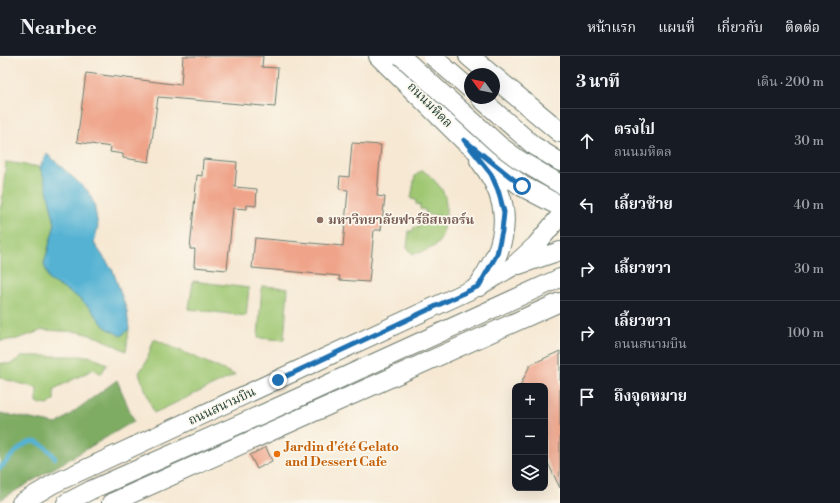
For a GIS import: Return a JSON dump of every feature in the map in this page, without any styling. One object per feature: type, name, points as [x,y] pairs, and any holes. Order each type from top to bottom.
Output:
[{"type":"main road","name":"ถนนมหิดล","points":[[379,56],[464,140],[522,186],[560,206]]},
{"type":"main road","name":"ถนนมหิดล","points":[[401,56],[499,145],[518,159],[560,184]]},
{"type":"main road","points":[[432,56],[464,83]]},
{"type":"main road","points":[[500,82],[560,132]]},
{"type":"main road","points":[[429,104],[443,106],[455,102],[464,94]]},
{"type":"main road","points":[[487,104],[533,145],[560,162]]},
{"type":"main road","points":[[464,140],[491,174],[498,190],[504,212],[497,254],[479,286]]},
{"type":"main road","name":"ถนนสนามบิน","points":[[21,503],[53,484],[479,286],[512,267],[536,245],[560,216]]},
{"type":"main road","points":[[512,267],[560,250]]},
{"type":"main road","name":"ถนนสนามบิน","points":[[66,503],[560,278]]},
{"type":"main road","points":[[111,503],[560,302]]},
{"type":"green space","points":[[6,162],[40,167],[46,185],[55,224],[44,264],[49,280],[76,296],[90,308],[105,327],[121,336],[129,329],[126,351],[100,338],[80,332],[43,330],[17,339],[0,341],[0,209]]},
{"type":"green space","points":[[421,171],[429,175],[444,193],[446,201],[446,217],[425,214],[426,210],[420,209],[420,205],[416,204],[416,200],[411,199],[415,176]]},
{"type":"green space","points":[[424,220],[443,221],[442,235],[440,240],[432,248],[413,254],[407,248],[409,231],[413,231],[414,227],[418,228],[419,224],[423,224]]},
{"type":"green space","points":[[193,281],[249,288],[246,316],[189,309]]},
{"type":"green space","points":[[262,286],[288,288],[284,340],[258,338]]},
{"type":"green space","points":[[154,339],[235,375],[154,413],[139,373],[146,362]]},
{"type":"green space","points":[[22,356],[89,356],[107,364],[101,374],[94,369],[54,389],[54,400],[48,405],[37,403],[37,388],[0,378],[0,363],[11,364]]},
{"type":"green space","points":[[117,380],[134,421],[0,500],[0,413],[57,424]]},
{"type":"water","points":[[47,154],[88,191],[94,204],[98,226],[94,243],[113,271],[127,311],[129,329],[121,336],[105,327],[90,308],[76,296],[49,280],[44,264],[55,224],[46,185],[40,167]]},
{"type":"building","points":[[183,56],[263,56],[262,67],[278,68],[275,107],[158,97],[149,162],[123,158],[123,154],[110,152],[111,147],[77,142],[86,73],[181,85]]},
{"type":"building","points":[[352,143],[381,145],[377,196],[385,197],[381,230],[374,230],[369,282],[339,280],[340,276],[252,268],[255,238],[343,246],[348,190],[339,189],[340,176],[349,177]]},
{"type":"building","points":[[203,159],[237,162],[235,187],[257,189],[256,206],[247,205],[247,209],[233,208],[227,270],[194,267],[195,249],[190,249],[197,175],[202,176]]},
{"type":"building","points":[[560,351],[560,488],[548,463],[548,383],[521,383],[530,365]]},
{"type":"building","points":[[266,447],[272,461],[257,469],[250,455]]},
{"type":"waterway","points":[[0,468],[21,448],[33,442],[40,443],[47,448],[55,458]]},
{"type":"place","name":"มหาวิทยาลัยฟาร์อีสเทอร์น","points":[[320,220]]},
{"type":"place","name":"Jardin d'été Gelato and Dessert Cafe","points":[[277,454]]},
{"type":"route","points":[[278,380],[446,303],[479,286],[497,254],[504,212],[498,190],[491,174],[464,140],[522,186]]}]
